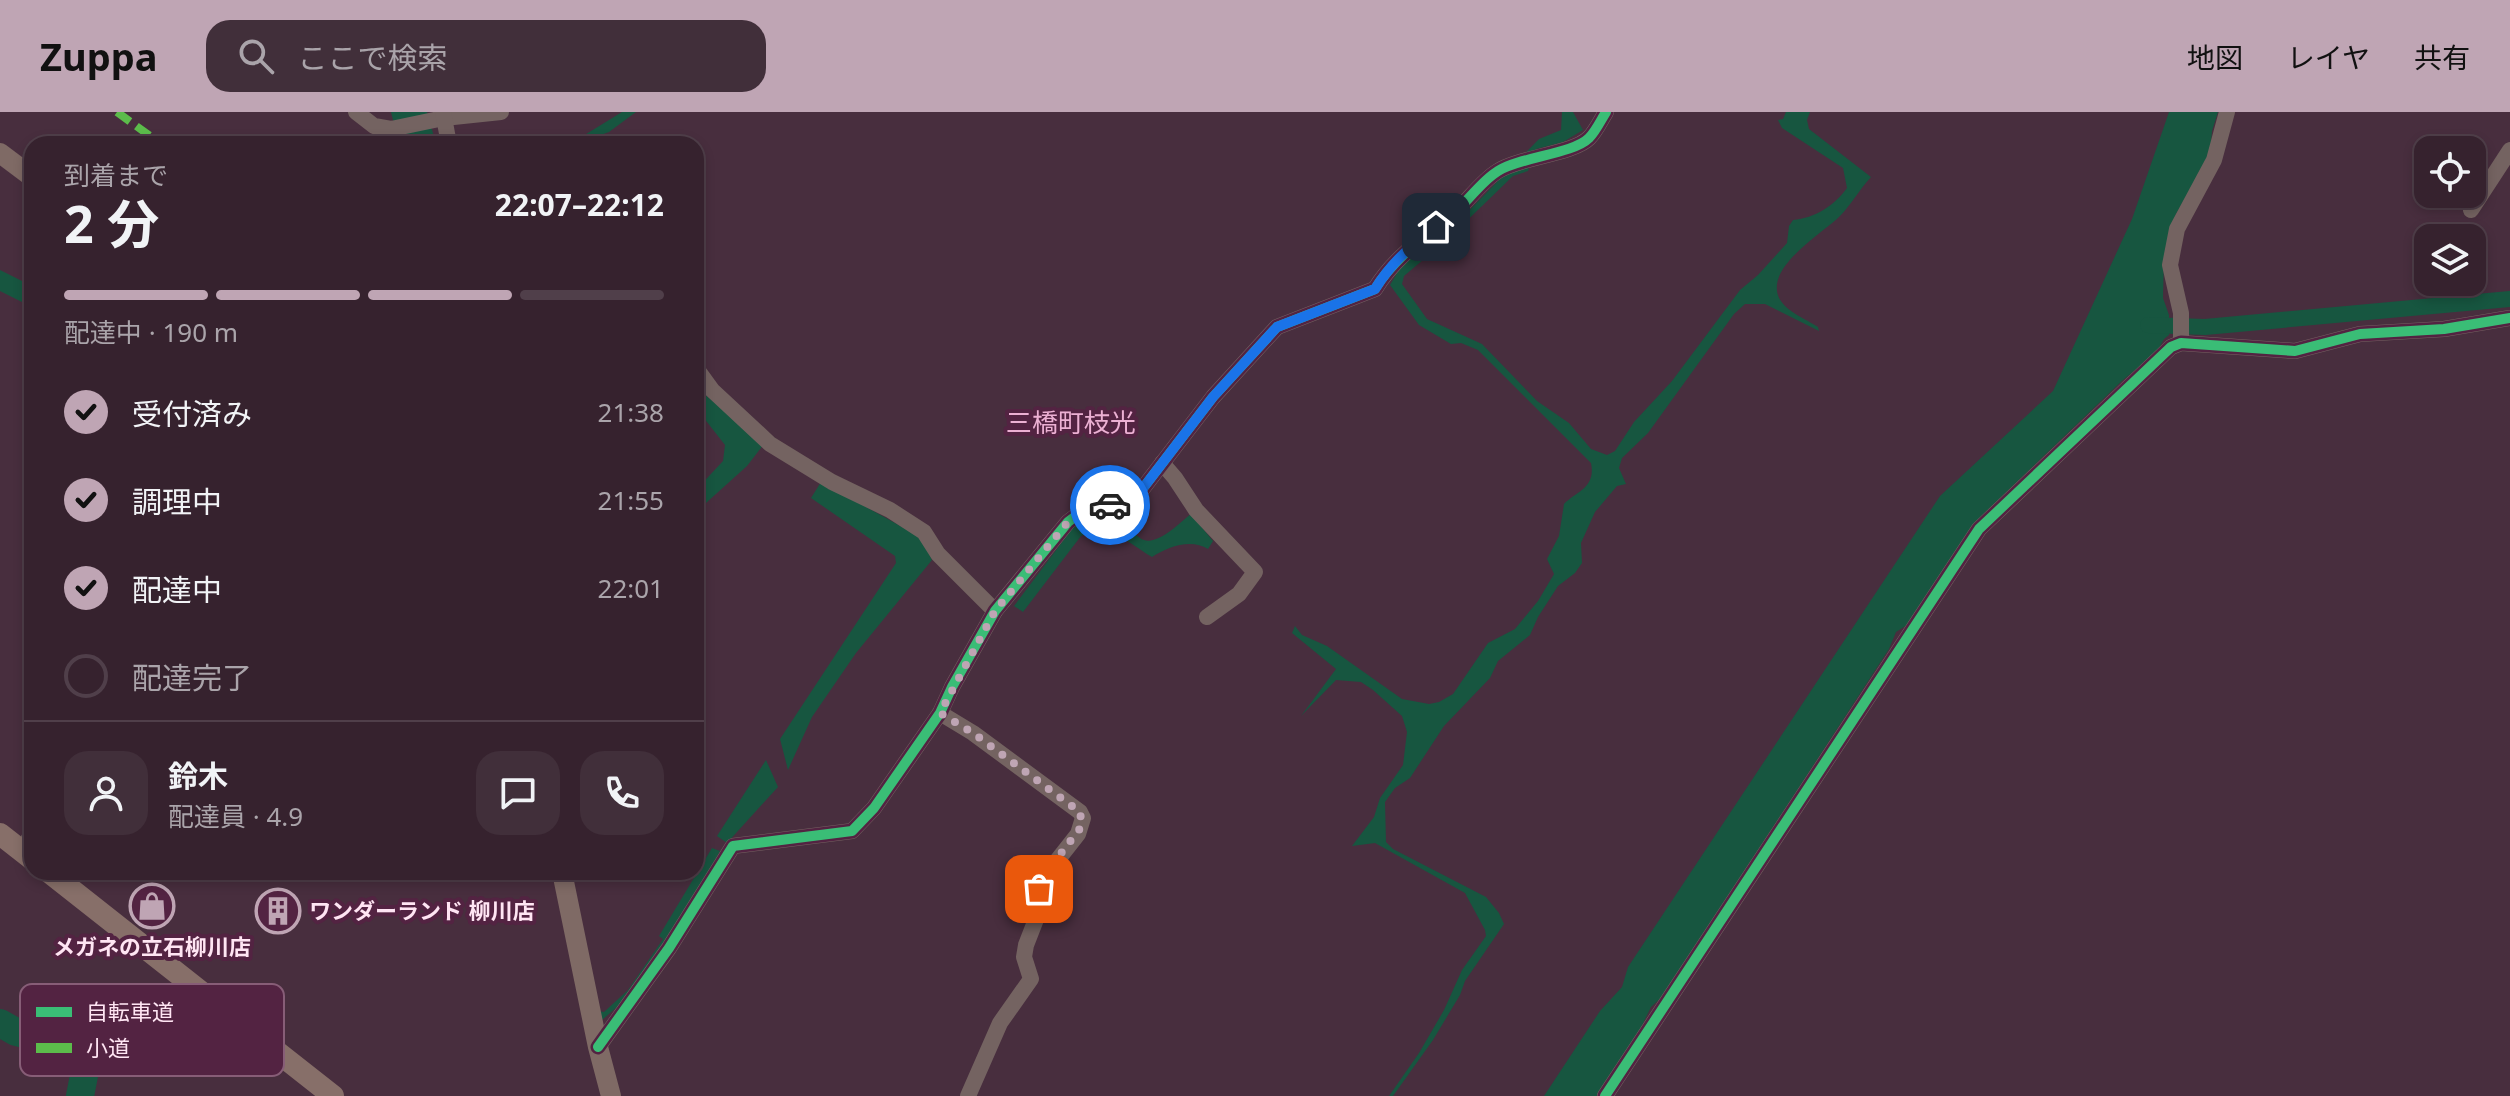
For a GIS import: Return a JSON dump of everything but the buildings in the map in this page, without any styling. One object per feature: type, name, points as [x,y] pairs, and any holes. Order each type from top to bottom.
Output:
[{"type":"highway","points":[[0,834],[24,846]]},
{"type":"highway","points":[[59,880],[191,984]]},
{"type":"highway","points":[[284,1057],[333,1096]]},
{"type":"main road","points":[[0,153],[24,171]]},
{"type":"main road","points":[[564,880],[611,1096]]},
{"type":"street","points":[[356,112],[374,126],[391,129],[443,115],[501,112]]},
{"type":"street","points":[[598,1047],[669,948],[733,846],[852,831],[874,808],[940,713],[995,611],[1068,522],[1085,509],[1123,502],[1137,496],[1213,397],[1277,327],[1375,289],[1384,275],[1421,237],[1451,217],[1495,172],[1588,139],[1606,112]]},
{"type":"street","points":[[2181,339],[2181,313],[2170,265],[2177,229],[2214,160],[2227,112]]},
{"type":"street","points":[[443,115],[447,136]]},
{"type":"street","points":[[2471,210],[2505,170],[2510,150]]},
{"type":"street","points":[[1605,1096],[1979,529],[2171,347],[2181,339],[2247,346],[2260,351],[2295,351],[2360,334],[2444,329],[2510,318]]},
{"type":"street","points":[[704,379],[770,444],[924,532],[938,554],[995,611]]},
{"type":"street","points":[[1162,463],[1196,510],[1255,572],[1239,594],[1207,617]]},
{"type":"street","points":[[940,713],[973,733],[1080,812],[1083,818],[1078,834],[1041,881],[1040,909],[1024,957],[1031,979],[1000,1023],[968,1096]]},
{"type":"shaded area","points":[[391,112],[427,112],[434,136],[397,136]]},
{"type":"shaded area","points":[[622,112],[636,112],[609,132],[583,136]]},
{"type":"shaded area","points":[[1562,112],[1573,112],[1583,130],[1563,142],[1536,149],[1528,171],[1513,176],[1404,276],[1402,284],[1427,319],[1482,344],[1537,401],[1569,423],[1591,449],[1607,455],[1615,451],[1634,422],[1672,381],[1740,290],[1787,243],[1793,220],[1823,210],[1847,188],[1843,168],[1782,128],[1778,120],[1783,119],[1786,112],[1810,112],[1807,120],[1809,129],[1871,177],[1840,216],[1791,259],[1778,280],[1777,291],[1782,303],[1818,327],[1819,331],[1765,304],[1745,304],[1734,314],[1648,433],[1622,458],[1619,468],[1626,484],[1617,486],[1595,512],[1581,543],[1582,563],[1575,573],[1558,586],[1530,635],[1498,661],[1490,678],[1444,726],[1410,778],[1395,788],[1385,802],[1386,842],[1393,849],[1486,897],[1504,924],[1465,981],[1433,1040],[1393,1096],[1389,1096],[1444,1010],[1462,970],[1486,936],[1485,930],[1465,893],[1375,843],[1352,846],[1374,817],[1380,798],[1403,765],[1407,732],[1402,716],[1361,682],[1336,680],[1301,716],[1336,669],[1292,633],[1295,626],[1302,635],[1327,646],[1402,699],[1429,704],[1439,702],[1453,694],[1488,643],[1515,629],[1538,601],[1554,574],[1547,559],[1559,536],[1564,504],[1588,484],[1591,463],[1478,350],[1461,343],[1451,344],[1419,325],[1390,285],[1401,266],[1451,229],[1539,139],[1561,130]]},
{"type":"shaded area","points":[[2169,112],[2218,112],[2212,131],[2210,155],[2176,214],[2164,257],[2163,298],[2169,315],[2169,335],[2157,352],[2123,380],[1975,522],[1907,625],[1896,632],[1889,649],[1664,995],[1651,1007],[1636,1038],[1598,1096],[1544,1096],[1600,1011],[1622,987],[1628,967],[1940,496],[2053,391],[2132,219]]},
{"type":"shaded area","points":[[0,270],[24,282],[24,303],[0,291]]},
{"type":"shaded area","points":[[704,394],[764,444],[747,466],[704,505],[704,481],[723,461],[725,445],[704,418]]},
{"type":"shaded area","points":[[821,482],[922,538],[932,560],[856,653],[812,717],[788,770],[780,739],[896,563],[895,556],[811,498]]},
{"type":"shaded area","points":[[1117,513],[1134,533],[1146,540],[1167,534],[1191,514],[1213,541],[1208,549],[1194,544],[1179,545],[1152,557],[1118,536],[1091,532],[1081,536],[1023,612],[1014,606],[1072,529],[1087,517]]},
{"type":"shaded area","points":[[766,760],[778,787],[727,843],[717,836]]},
{"type":"shaded area","points":[[712,848],[720,851],[692,904],[632,994],[602,1020],[598,1011],[604,1012],[628,990],[663,939],[659,936],[693,880],[704,880],[704,861]]},
{"type":"waterway","points":[[2148,325],[2205,327],[2510,299]]},
{"type":"waterway","points":[[0,1023],[20,1033]]},
{"type":"waterway","points":[[80,1096],[84,1076]]},
{"type":"marked path","points":[[117,112],[150,136]]},
{"type":"cycle path","points":[[598,1047],[669,948],[733,846],[852,831],[874,808],[940,713],[995,611],[1068,522],[1085,509],[1123,502],[1137,496],[1213,397],[1277,327],[1375,289],[1400,258],[1456,211],[1491,176],[1508,166],[1581,143],[1592,135],[1606,112]]},
{"type":"cycle path","points":[[1605,1096],[1979,529],[2171,347],[2181,343],[2295,351],[2360,334],[2444,329],[2510,318]]},
{"type":"way so far","points":[[1039,889],[1049,869],[1078,834],[1083,818],[1080,812],[973,733],[940,713],[995,611],[1068,522],[1085,509],[1110,505]]},
{"type":"place","name":"メガネの立石柳川店","points":[[152,906]]},
{"type":"place","name":"ワンダーランド 柳川店","points":[[278,911]]},
{"type":"district","name":"三橋町枝光","points":[[1071,423]]},
{"type":"route","points":[[1110,505],[1137,496],[1213,397],[1277,327],[1375,289],[1384,275],[1421,237],[1436,227]]}]
